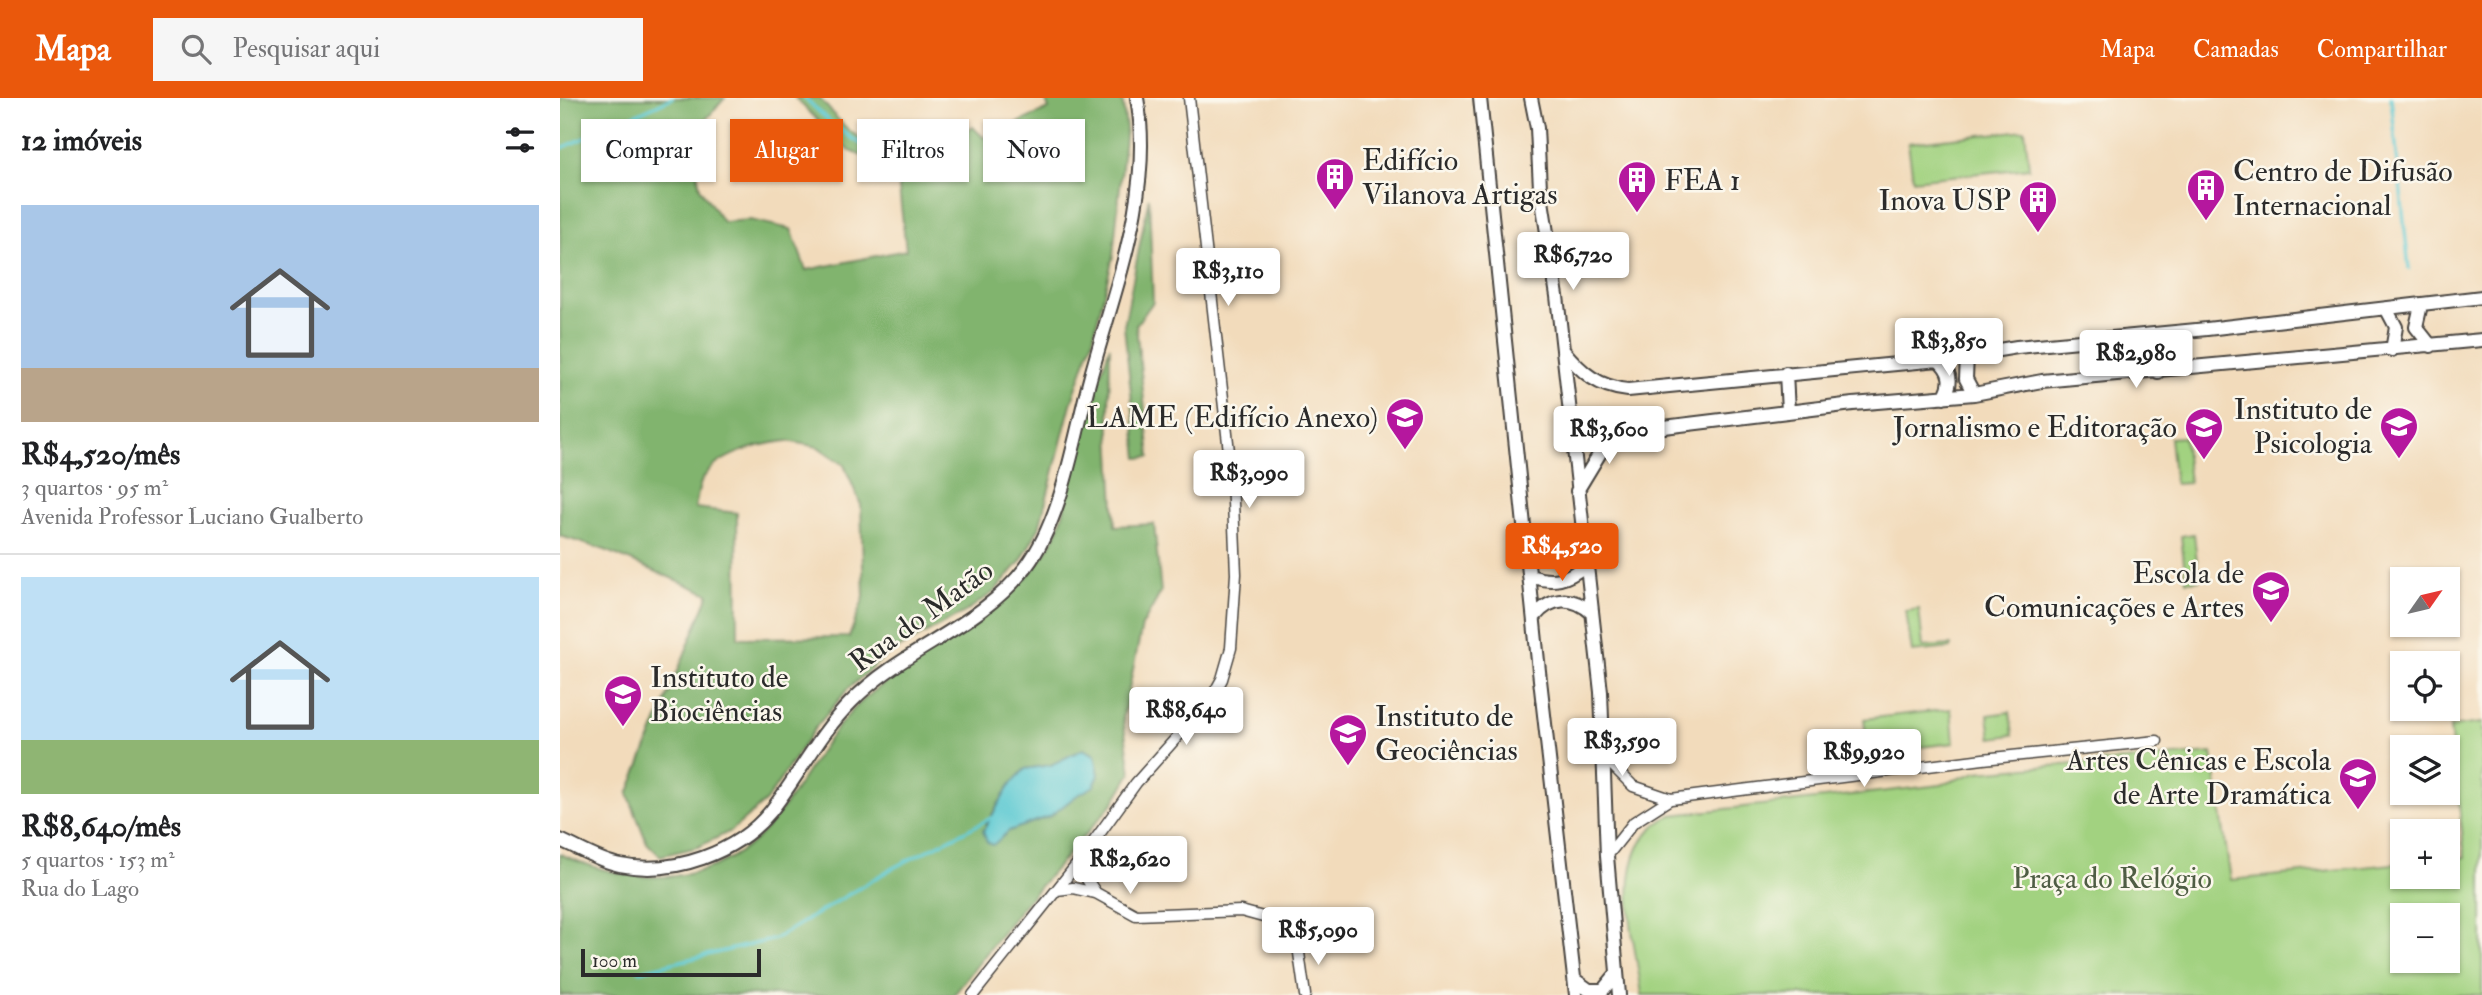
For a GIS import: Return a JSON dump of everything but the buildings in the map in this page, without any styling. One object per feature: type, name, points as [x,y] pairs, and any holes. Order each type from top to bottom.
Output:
[{"type":"street","name":"Rua do Matão","points":[[560,840],[617,864],[642,868],[676,866],[725,848],[750,832],[770,812],[833,721],[851,701],[873,681],[976,616],[1002,594],[1027,566],[1055,510],[1117,287],[1142,157],[1138,98]]},
{"type":"street","points":[[973,995],[1082,858],[1136,783],[1211,699],[1222,679],[1231,648],[1236,574],[1232,478],[1189,98]]},
{"type":"street","points":[[1480,98],[1488,194],[1576,995]]},
{"type":"street","points":[[1531,98],[1540,188],[1563,350],[1592,613],[1605,758],[1607,856],[1619,995]]},
{"type":"street","points":[[1563,350],[1586,375],[1598,383],[1620,389],[1938,360],[2482,297]]},
{"type":"street","points":[[2421,305],[2416,327],[2431,346]]},
{"type":"street","points":[[2387,310],[2396,327],[2392,351]]},
{"type":"street","points":[[2151,335],[2148,342],[2148,359],[2158,372]]},
{"type":"street","points":[[2119,338],[2129,354],[2124,373]]},
{"type":"street","points":[[1577,491],[1606,443],[1623,432],[1788,412],[1974,394],[2042,381],[2158,372],[2275,358],[2392,351],[2482,340]]},
{"type":"street","points":[[1967,355],[1966,379],[1974,394]]},
{"type":"street","points":[[1938,360],[1949,373],[1948,390],[1944,397]]},
{"type":"street","points":[[1786,373],[1788,412]]},
{"type":"street","points":[[1530,576],[1553,581],[1564,579],[1586,565]]},
{"type":"street","points":[[1535,616],[1552,602],[1563,600],[1584,606],[1592,613]]},
{"type":"street","points":[[1607,856],[1634,822],[1671,799],[1983,759],[2157,741]]},
{"type":"street","points":[[1605,758],[1633,786],[1671,799]]},
{"type":"street","points":[[1082,858],[1084,875],[1096,893],[1108,902],[1144,917],[1241,911],[1275,920],[1298,946],[1305,995]]},
{"type":"street","points":[[1057,890],[1073,888],[1096,893]]},
{"type":"street","points":[[1575,980],[1582,987],[1596,991],[1609,986],[1617,973]]},
{"type":"green space","points":[[560,98],[725,98],[706,119],[581,119],[581,182],[699,182],[700,188],[723,222],[750,220],[791,229],[806,270],[906,250],[898,182],[969,182],[969,129],[973,127],[983,137],[983,182],[1085,182],[1085,119],[1027,119],[1049,109],[1045,98],[1122,98],[1126,127],[1113,256],[1093,339],[1071,404],[1039,528],[1021,561],[994,592],[965,612],[888,654],[849,688],[815,728],[766,801],[731,831],[698,847],[660,856],[647,843],[628,794],[709,594],[605,550],[560,536]],"holes":[[[787,441],[818,447],[844,465],[861,505],[864,597],[849,637],[738,638],[737,513],[695,508],[702,480],[718,463],[728,457],[752,448]]]},
{"type":"green space","points":[[795,98],[819,98],[837,119],[816,119]]},
{"type":"green space","points":[[843,125],[857,136],[857,154],[843,145]]},
{"type":"green space","points":[[2025,130],[2029,168],[1913,180],[1908,143]]},
{"type":"green space","points":[[1149,197],[1153,302],[1136,325],[1150,457],[1138,458],[1124,326]]},
{"type":"green space","points":[[1110,346],[1109,414],[1115,526],[1154,524],[1161,592],[1142,626],[1123,718],[1131,773],[1114,802],[1022,907],[954,995],[560,995],[560,854],[617,873],[645,877],[673,876],[700,871],[726,860],[751,844],[773,821],[831,736],[857,705],[993,609],[1015,590],[1034,568],[1051,544],[1061,522],[1073,463]],"holes":[[[1083,749],[1095,755],[1099,775],[1094,786],[1050,816],[1009,831],[986,824],[1010,785],[1025,769],[1051,765]]]},
{"type":"green space","points":[[2184,437],[2189,483],[2175,484],[2170,438]]},
{"type":"green space","points":[[2194,534],[2199,580],[2186,581],[2181,536]]},
{"type":"green space","points":[[1919,609],[1923,647],[1951,645],[1951,648],[1912,652],[1906,611]]},
{"type":"green space","points":[[1951,709],[1954,743],[1868,753],[1864,719]]},
{"type":"green space","points":[[2010,712],[2013,735],[1991,738],[1988,715]]},
{"type":"green space","name":"Praça do Relógio","points":[[2482,723],[2482,995],[1642,995],[1631,921],[1631,870],[1638,848],[1651,829],[1672,815],[1941,785],[1977,772],[2212,753],[2231,880],[2390,864],[2390,889],[2460,889],[2460,858],[2465,857],[2459,805],[2460,735],[2451,735],[2450,727]]},
{"type":"water","points":[[1083,749],[1095,755],[1099,775],[1094,786],[1050,816],[1009,831],[993,845],[987,842],[983,831],[1010,785],[1025,769],[1051,765]]},
{"type":"waterway","points":[[560,149],[672,98]]},
{"type":"waterway","points":[[805,98],[835,126],[857,141]]},
{"type":"waterway","points":[[2391,98],[2409,269]]},
{"type":"waterway","points":[[639,971],[775,939],[889,870],[993,817]]},
{"type":"place","name":"Edifício Vilanova Artigas","points":[[1335,211]]},
{"type":"place","name":"FEA 1","points":[[1637,214]]},
{"type":"place","name":"Centro de Difusão Internacional","points":[[2206,222]]},
{"type":"place","name":"Inova USP","points":[[2038,234]]},
{"type":"place","name":"LAME (Edifício Anexo)","points":[[1405,451]]},
{"type":"place","name":"Instituto de Psicologia","points":[[2399,460]]},
{"type":"place","name":"Jornalismo e Editoração","points":[[2204,461]]},
{"type":"place","name":"Escola de Comunicações e Artes","points":[[2271,624]]},
{"type":"place","name":"Instituto de Biociências","points":[[623,728]]},
{"type":"place","name":"Instituto de Geociências","points":[[1348,767]]},
{"type":"place","name":"Artes Cênicas e Escola de Arte Dramática","points":[[2358,811]]}]
